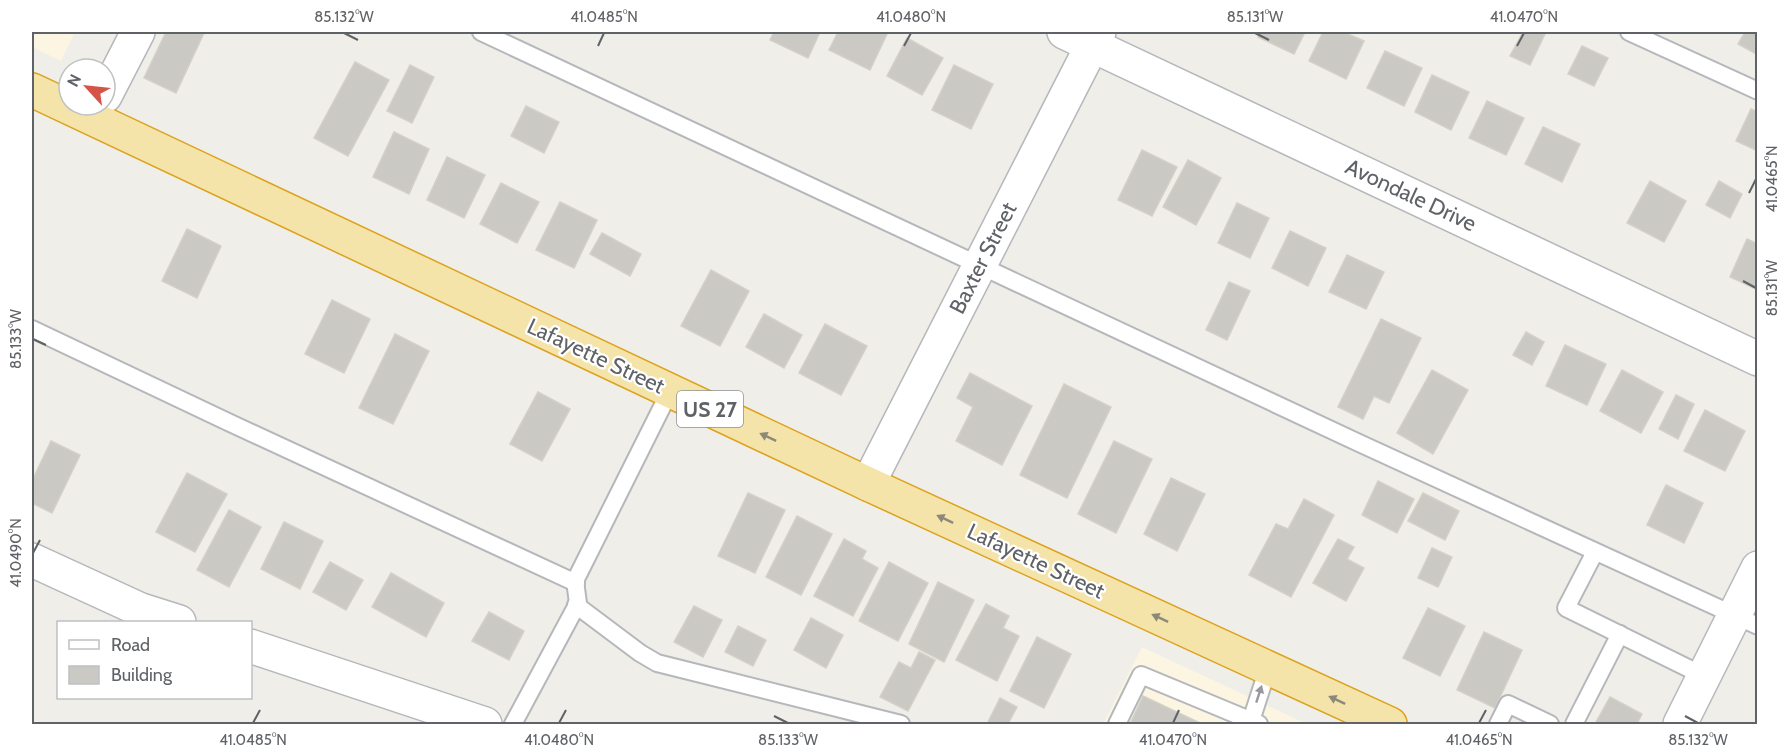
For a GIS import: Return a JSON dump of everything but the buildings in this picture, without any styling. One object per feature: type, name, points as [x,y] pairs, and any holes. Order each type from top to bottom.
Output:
[{"type":"highway","name":"Lafayette Street","points":[[32,90],[57,96]]},
{"type":"highway","name":"Lafayette Street","points":[[117,115],[670,391],[1390,724]]},
{"type":"street","points":[[117,73],[138,32]]},
{"type":"street","name":"Baxter Street","points":[[868,484],[979,266],[1085,36]]},
{"type":"street","name":"Avondale Drive","points":[[1085,36],[1758,359]]},
{"type":"street","points":[[32,560],[141,610],[176,621]]},
{"type":"street","points":[[1680,724],[1704,676],[1746,621],[1758,568]]},
{"type":"street","points":[[252,647],[485,724]]},
{"type":"lane","points":[[481,32],[979,266],[1746,621]]},
{"type":"lane","points":[[1629,32],[1758,91]]},
{"type":"lane","points":[[32,329],[576,583]]},
{"type":"lane","points":[[513,724],[578,603],[576,583],[670,391]]},
{"type":"lane","points":[[1595,552],[1566,608],[1704,676]]},
{"type":"lane","points":[[576,605],[657,663],[902,724]]},
{"type":"lane","points":[[1574,724],[1620,634]]},
{"type":"lane","points":[[1117,724],[1141,675],[1253,723],[1268,668]]},
{"type":"lane","points":[[1498,724],[1508,704],[1550,724]]},
{"type":"shaded area","points":[[32,32],[75,32],[63,57],[57,57],[57,59],[32,47]]},
{"type":"shaded area","points":[[1142,647],[1307,724],[1103,724]]}]
